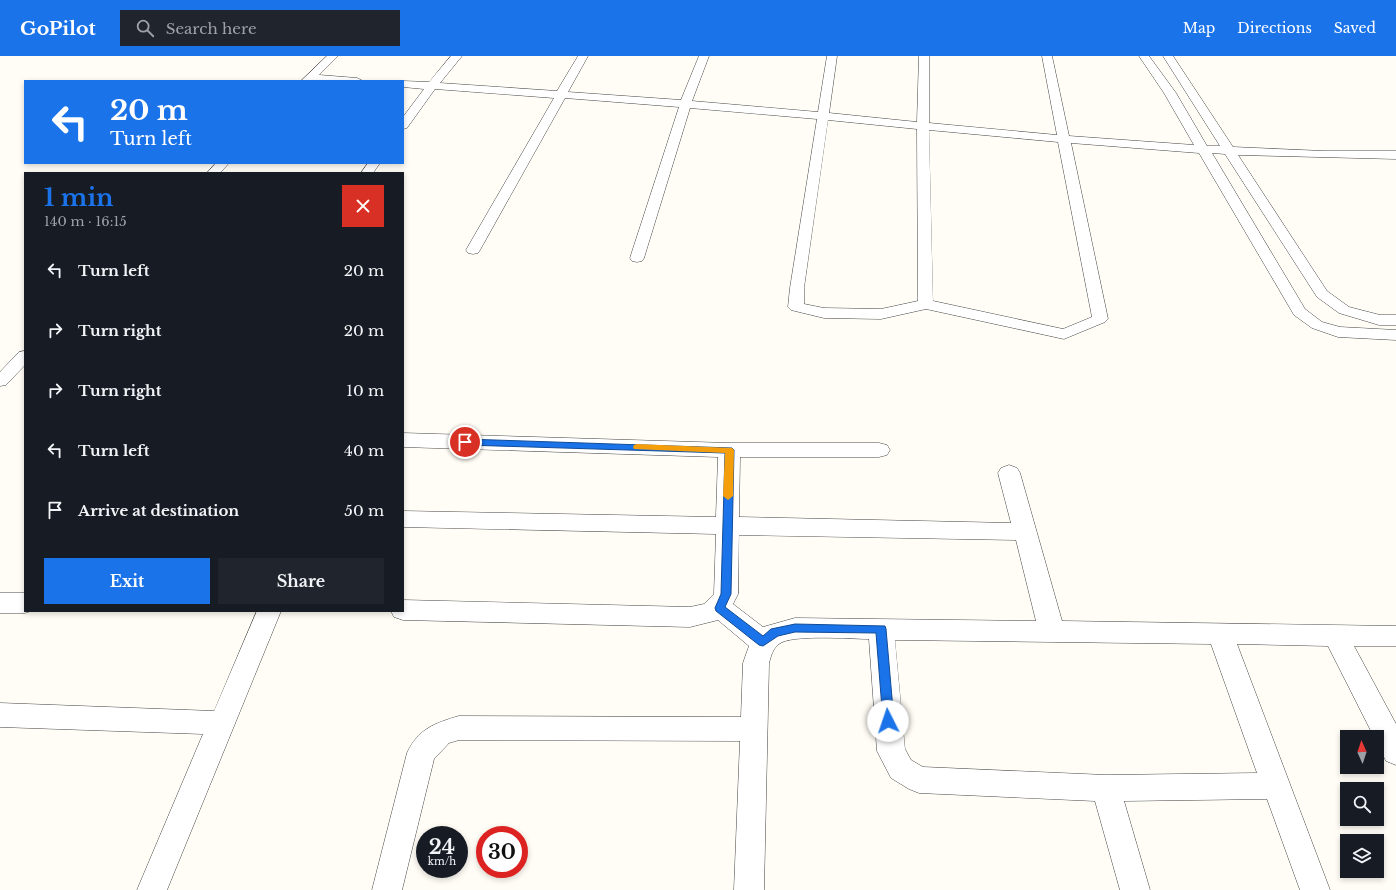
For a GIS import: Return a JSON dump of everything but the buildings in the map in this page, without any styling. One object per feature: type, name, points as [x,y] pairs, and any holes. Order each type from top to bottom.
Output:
[{"type":"street","points":[[404,440],[729,450],[879,450]]},
{"type":"street","points":[[404,610],[690,617],[709,614],[720,608],[726,594],[729,450]]},
{"type":"street","points":[[1009,473],[1052,632]]},
{"type":"street","points":[[404,518],[1025,532]]},
{"type":"street","points":[[0,603],[24,604]]},
{"type":"street","points":[[720,608],[763,642]]},
{"type":"street","points":[[152,890],[269,612]]},
{"type":"street","points":[[749,890],[756,663],[763,642],[775,632],[795,628],[1396,636]]},
{"type":"street","points":[[881,629],[891,751],[900,769],[919,780],[1106,788],[1275,786]]},
{"type":"street","points":[[1220,634],[1275,786],[1315,890]]},
{"type":"street","points":[[1336,636],[1396,752]]},
{"type":"street","points":[[0,716],[222,722]]},
{"type":"street","points":[[387,890],[421,753],[440,734],[459,728],[754,729]]},
{"type":"street","points":[[1106,788],[1135,890]]},
{"type":"lane","points":[[308,79],[333,56]]},
{"type":"lane","points":[[404,124],[457,56]]},
{"type":"lane","points":[[473,250],[583,56]]},
{"type":"lane","points":[[637,258],[685,105],[704,56]]},
{"type":"lane","points":[[832,56],[797,288],[796,307],[824,313],[881,314],[926,304],[1064,334],[1100,319],[1047,56]]},
{"type":"lane","points":[[924,56],[923,127],[926,304]]},
{"type":"lane","points":[[1144,56],[1170,93],[1299,312],[1317,325],[1338,332],[1396,335]]},
{"type":"lane","points":[[1168,56],[1322,294],[1344,310],[1380,320],[1396,320]]},
{"type":"lane","points":[[308,79],[332,80]]},
{"type":"lane","points":[[404,84],[562,94],[822,116],[923,127],[1063,139],[1229,151],[1391,155]]},
{"type":"lane","points":[[1376,145],[1391,155],[1396,167]]},
{"type":"lane","points":[[213,172],[222,164]]},
{"type":"lane","points":[[1317,325],[1344,310]]},
{"type":"lane","points":[[0,381],[24,357]]},
{"type":"slow traffic","points":[[637,447],[729,450],[728,496]]},
{"type":"route","points":[[465,442],[729,450],[726,594],[720,608],[763,642],[775,632],[795,628],[881,629],[888,721]]}]
